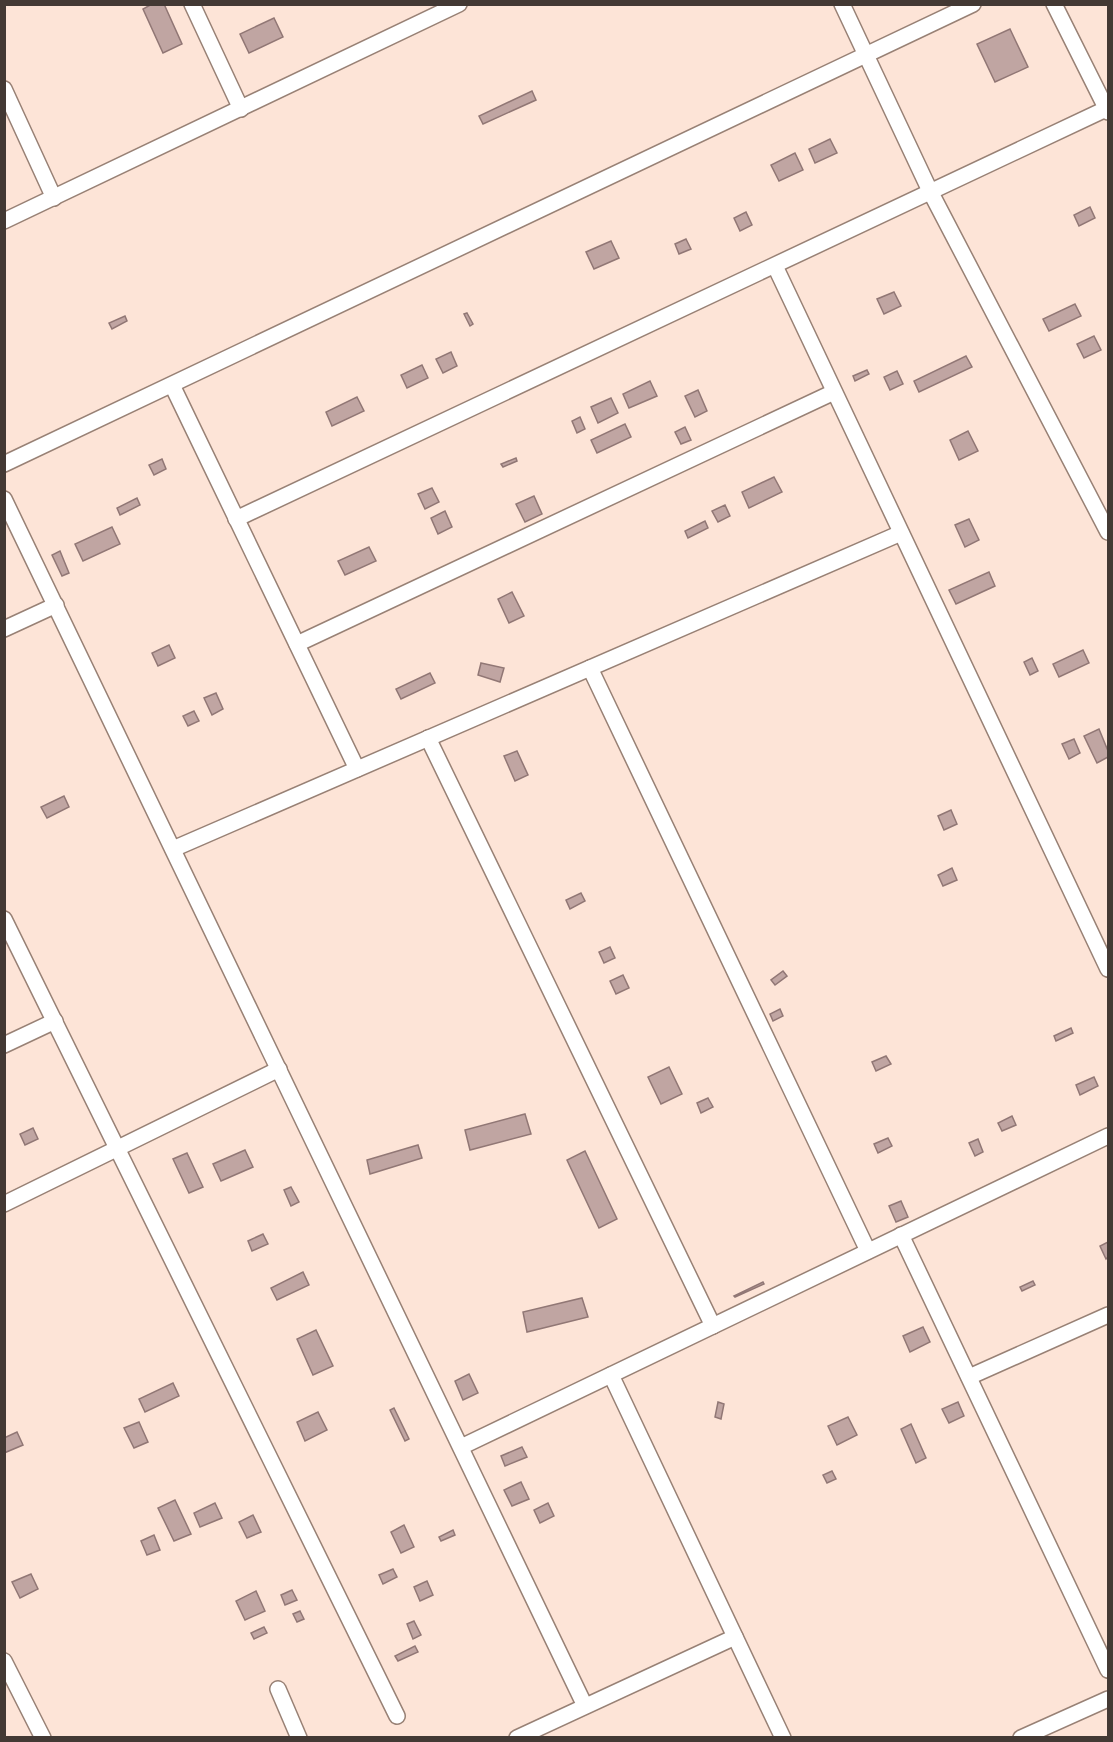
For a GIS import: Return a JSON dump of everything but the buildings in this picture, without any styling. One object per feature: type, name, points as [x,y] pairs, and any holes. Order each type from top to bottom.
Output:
[{"type":"street","points":[[192,4],[241,109]]},
{"type":"street","points":[[4,221],[459,4]]},
{"type":"street","points":[[842,4],[930,191],[1108,532]]},
{"type":"street","points":[[4,464],[973,4]]},
{"type":"street","points":[[236,519],[930,191],[1108,110],[1054,4]]},
{"type":"street","points":[[4,89],[54,198]]},
{"type":"street","points":[[775,266],[1108,969]]},
{"type":"street","points":[[172,385],[357,769]]},
{"type":"street","points":[[297,644],[834,392]]},
{"type":"street","points":[[4,499],[585,1706]]},
{"type":"street","points":[[172,849],[901,533]]},
{"type":"street","points":[[4,629],[56,605]]},
{"type":"street","points":[[590,668],[868,1251]]},
{"type":"street","points":[[428,738],[712,1326]]},
{"type":"street","points":[[4,920],[397,1716]]},
{"type":"street","points":[[4,1045],[55,1021]]},
{"type":"street","points":[[4,1204],[279,1069]]},
{"type":"street","points":[[461,1447],[1108,1136]]},
{"type":"street","points":[[901,1235],[1108,1670]]},
{"type":"street","points":[[969,1377],[1108,1315]]},
{"type":"street","points":[[611,1375],[783,1737]]},
{"type":"street","points":[[517,1737],[735,1637]]},
{"type":"street","points":[[4,1661],[43,1737]]},
{"type":"street","points":[[278,1689],[298,1737]]},
{"type":"street","points":[[1021,1737],[1108,1699]]}]
